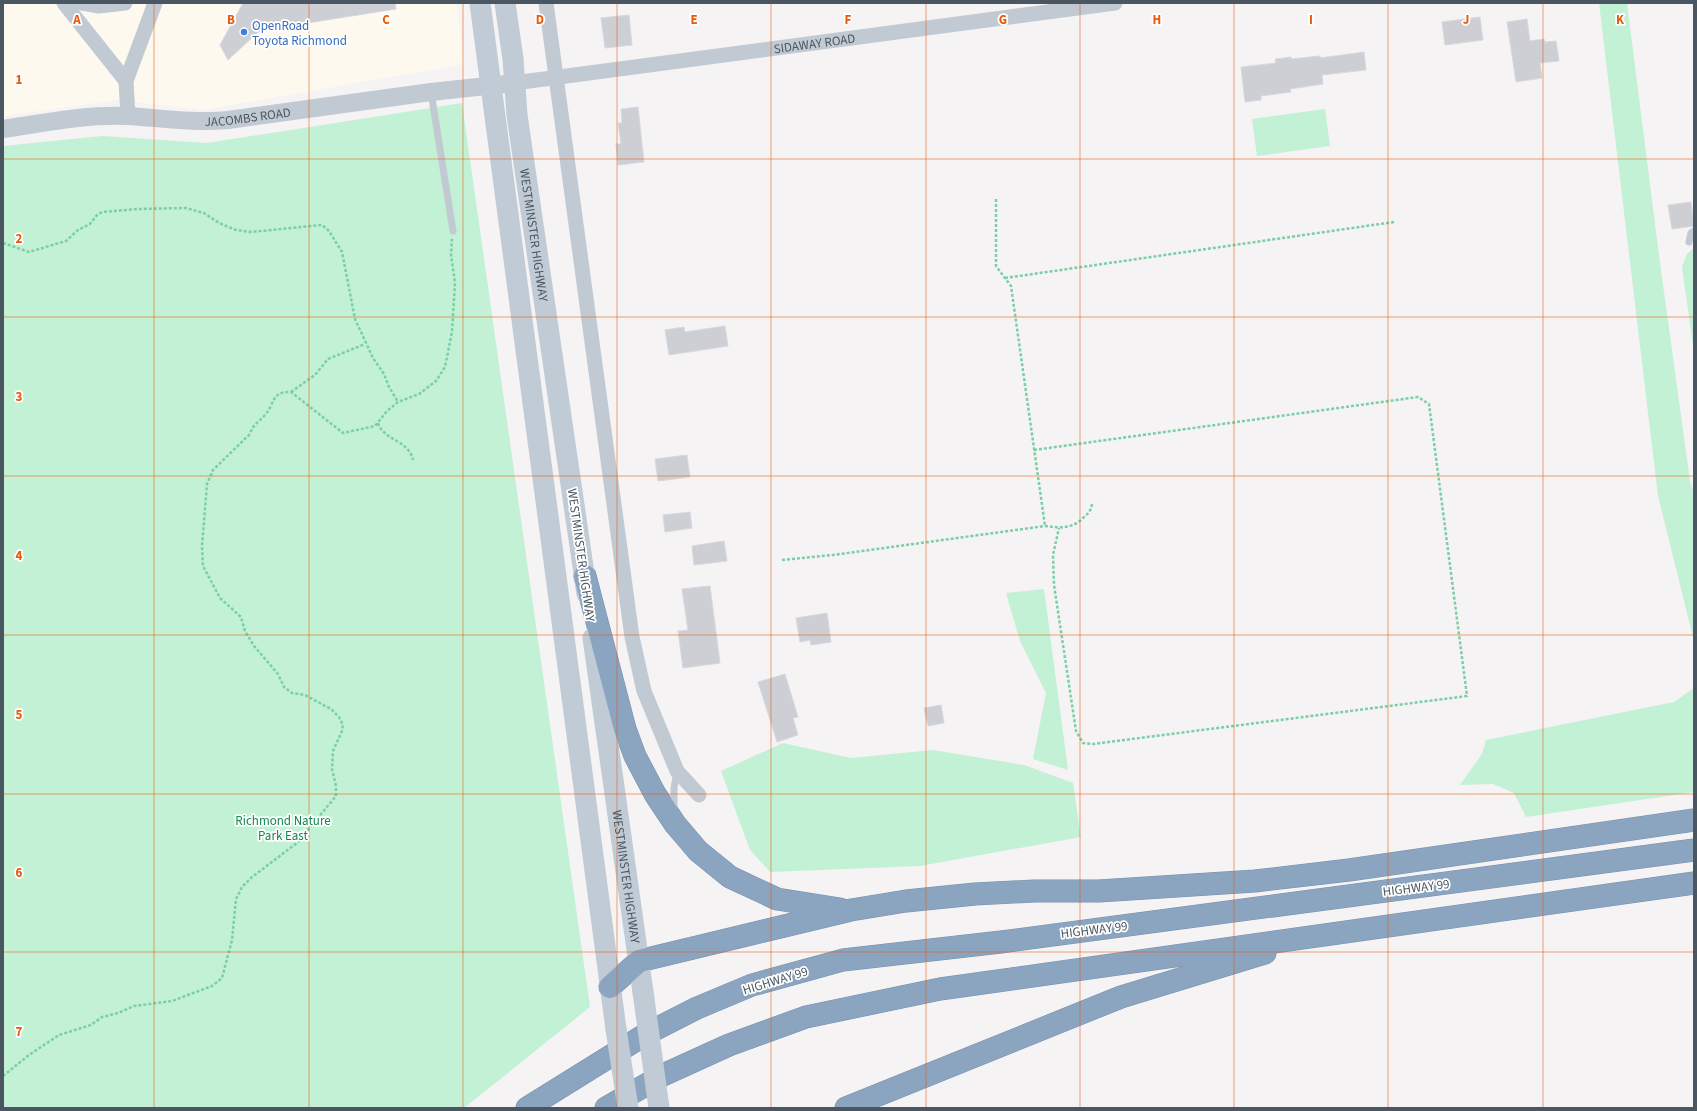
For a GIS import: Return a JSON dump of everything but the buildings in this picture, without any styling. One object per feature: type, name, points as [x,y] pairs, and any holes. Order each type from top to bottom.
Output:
[{"type":"highway","points":[[585,576],[625,729],[635,756],[655,794],[674,824],[698,851],[730,877],[777,899],[851,910]]},
{"type":"highway","points":[[610,987],[639,961],[851,910],[906,901],[975,894],[1034,891],[1099,891],[1255,881],[1357,869],[1694,820]]},
{"type":"highway","name":"HIGHWAY 99","points":[[527,1108],[646,1034],[697,1008],[752,985],[843,960],[1001,942],[1694,850]]},
{"type":"highway","points":[[606,1108],[663,1075],[729,1045],[806,1017],[940,989],[1694,883]]},
{"type":"highway","points":[[846,1108],[1121,997],[1256,957],[1302,938]]},
{"type":"main road","name":"WESTMINSTER HIGHWAY","points":[[480,3],[610,987],[628,1108]]},
{"type":"main road","name":"WESTMINSTER HIGHWAY","points":[[505,3],[517,115],[585,576],[659,1108]]},
{"type":"street","points":[[64,3],[126,81]]},
{"type":"street","points":[[82,3],[99,6],[125,3]]},
{"type":"street","points":[[128,116],[126,81],[155,3]]},
{"type":"street","points":[[546,3],[632,637],[644,691],[677,771],[699,795]]},
{"type":"street","name":"SIDAWAY ROAD","points":[[514,83],[1115,3]]},
{"type":"street","name":"JACOMBS ROAD","points":[[3,129],[91,117],[128,116],[203,122],[228,120],[431,92],[514,83]]},
{"type":"lane","points":[[431,92],[453,231]]},
{"type":"lane","points":[[1689,242],[1691,234],[1694,231]]},
{"type":"lane","points":[[674,824],[674,788],[677,771]]},
{"type":"path","points":[[996,199],[996,266],[1011,286],[1045,526]]},
{"type":"path","points":[[3,243],[29,252],[66,241],[78,230],[90,224],[97,215],[102,212],[138,209],[186,208],[204,213],[219,223],[236,230],[250,232],[322,225],[329,231],[342,252],[355,319],[365,344],[384,374],[389,388],[398,402]]},
{"type":"path","points":[[1005,278],[1394,222]]},
{"type":"path","points":[[3,1076],[29,1055],[59,1035],[90,1025],[102,1017],[118,1013],[134,1006],[172,1001],[212,986],[222,978],[232,940],[236,899],[242,887],[261,869],[297,843],[336,796],[336,786],[332,769],[332,751],[342,731],[343,725],[339,717],[331,709],[305,695],[292,693],[284,686],[278,674],[254,646],[245,631],[241,617],[220,598],[203,566],[202,546],[207,484],[213,470],[250,434],[252,426],[266,414],[273,398],[284,391],[291,392],[343,433],[375,426],[387,411],[398,402],[419,394],[436,381],[445,367],[452,332],[455,283],[451,255],[453,231]]},
{"type":"path","points":[[291,392],[315,375],[328,359],[365,344]]},
{"type":"path","points":[[1034,450],[1418,397],[1429,404],[1468,696],[1093,744],[1083,743],[1076,731],[1054,585],[1053,555],[1059,528]]},
{"type":"path","points":[[378,423],[380,430],[384,434],[408,448],[412,453],[413,460]]},
{"type":"path","points":[[782,560],[841,554],[1045,526],[1059,528],[1077,525],[1092,510],[1092,504]]},
{"type":"shaded area","points":[[3,3],[457,3],[464,64],[203,110],[117,100],[3,116]]},
{"type":"green space","points":[[1599,3],[1627,3],[1660,263],[1690,481],[1694,494],[1694,641],[1658,496]]},
{"type":"green space","name":"Richmond Nature Park East","points":[[462,103],[590,1007],[464,1108],[3,1108],[3,146],[102,136],[207,143]]},
{"type":"green space","points":[[1325,109],[1330,146],[1257,156],[1252,119]]},
{"type":"green space","points":[[1694,248],[1694,352],[1682,267],[1687,254]]},
{"type":"green space","points":[[1044,589],[1068,770],[1033,759],[1046,693],[1020,641],[1006,593]]},
{"type":"green space","points":[[1694,688],[1694,792],[1526,817],[1514,793],[1493,784],[1460,785],[1482,754],[1486,740],[1674,702]]},
{"type":"green space","points":[[783,743],[851,758],[933,750],[1024,765],[1073,783],[1081,837],[920,866],[770,872],[750,850],[721,771]]},
{"type":"place","name":"OpenRoad Toyota Richmond","points":[[244,32]]}]
